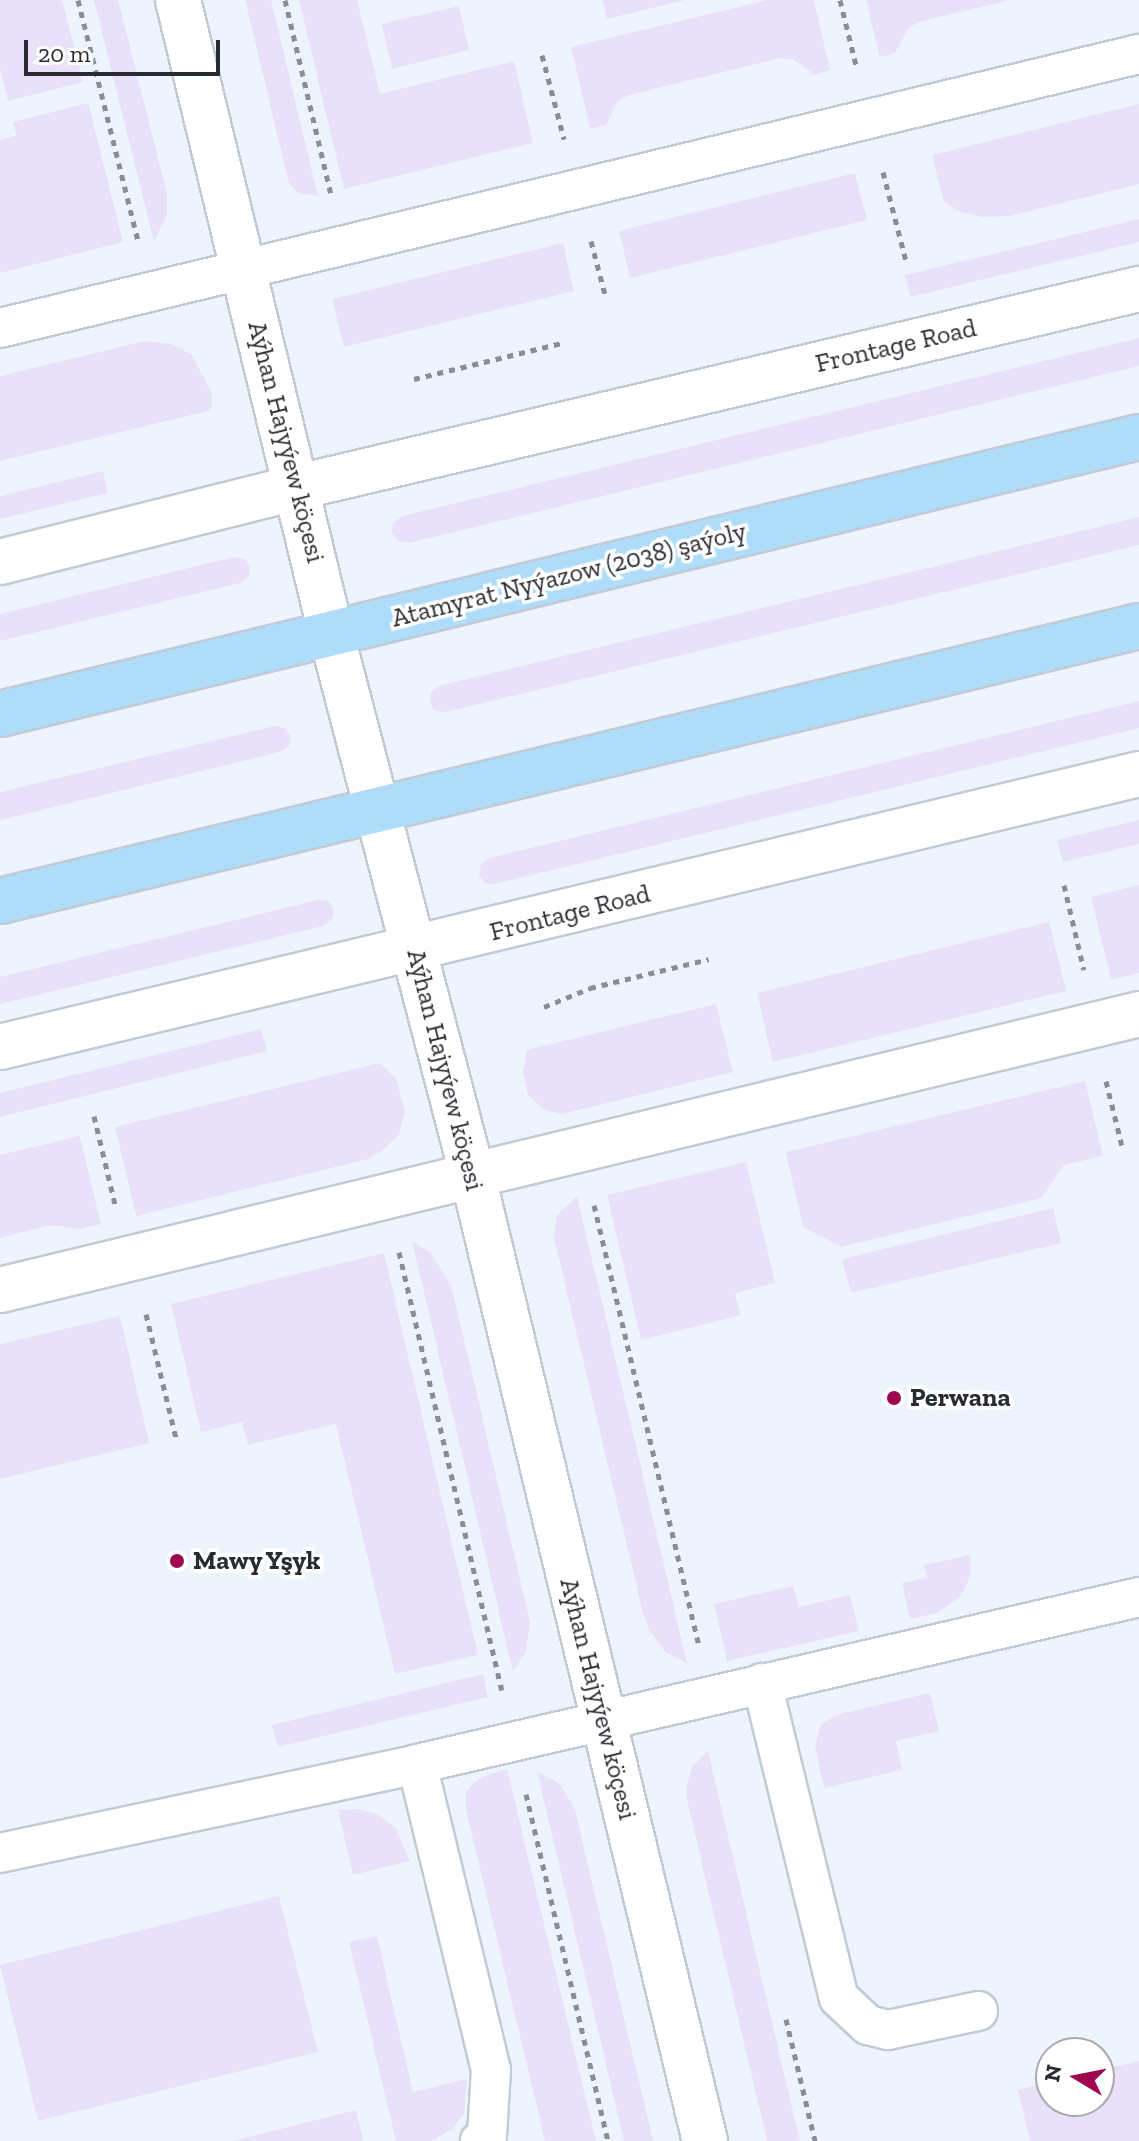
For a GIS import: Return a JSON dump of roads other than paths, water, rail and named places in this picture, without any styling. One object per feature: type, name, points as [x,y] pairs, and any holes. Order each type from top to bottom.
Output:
[{"type":"main road","name":"Atamyrat Nyýazow (2038) şaýoly","points":[[0,714],[1139,437]]},
{"type":"main road","points":[[0,901],[1139,626]]},
{"type":"street","name":"Aýhan Hajyýew köçesi","points":[[178,0],[331,633],[473,1177],[705,2141]]},
{"type":"street","name":"Frontage Road","points":[[0,562],[298,487],[1139,289]]},
{"type":"street","name":"Frontage Road","points":[[0,1047],[415,951],[1139,774]]},
{"type":"street","points":[[0,1290],[1139,1014]]},
{"type":"lane","points":[[0,328],[1139,54]]},
{"type":"lane","points":[[0,1853],[417,1764],[1139,1597]]},
{"type":"lane","points":[[762,1683],[839,1998],[868,2025],[888,2030],[978,2011]]},
{"type":"lane","points":[[417,1764],[491,2070],[487,2136],[480,2141]]},
{"type":"place","name":"Perwana","points":[[894,1398]]},
{"type":"place","name":"Mawy Yşyk","points":[[177,1561]]}]
